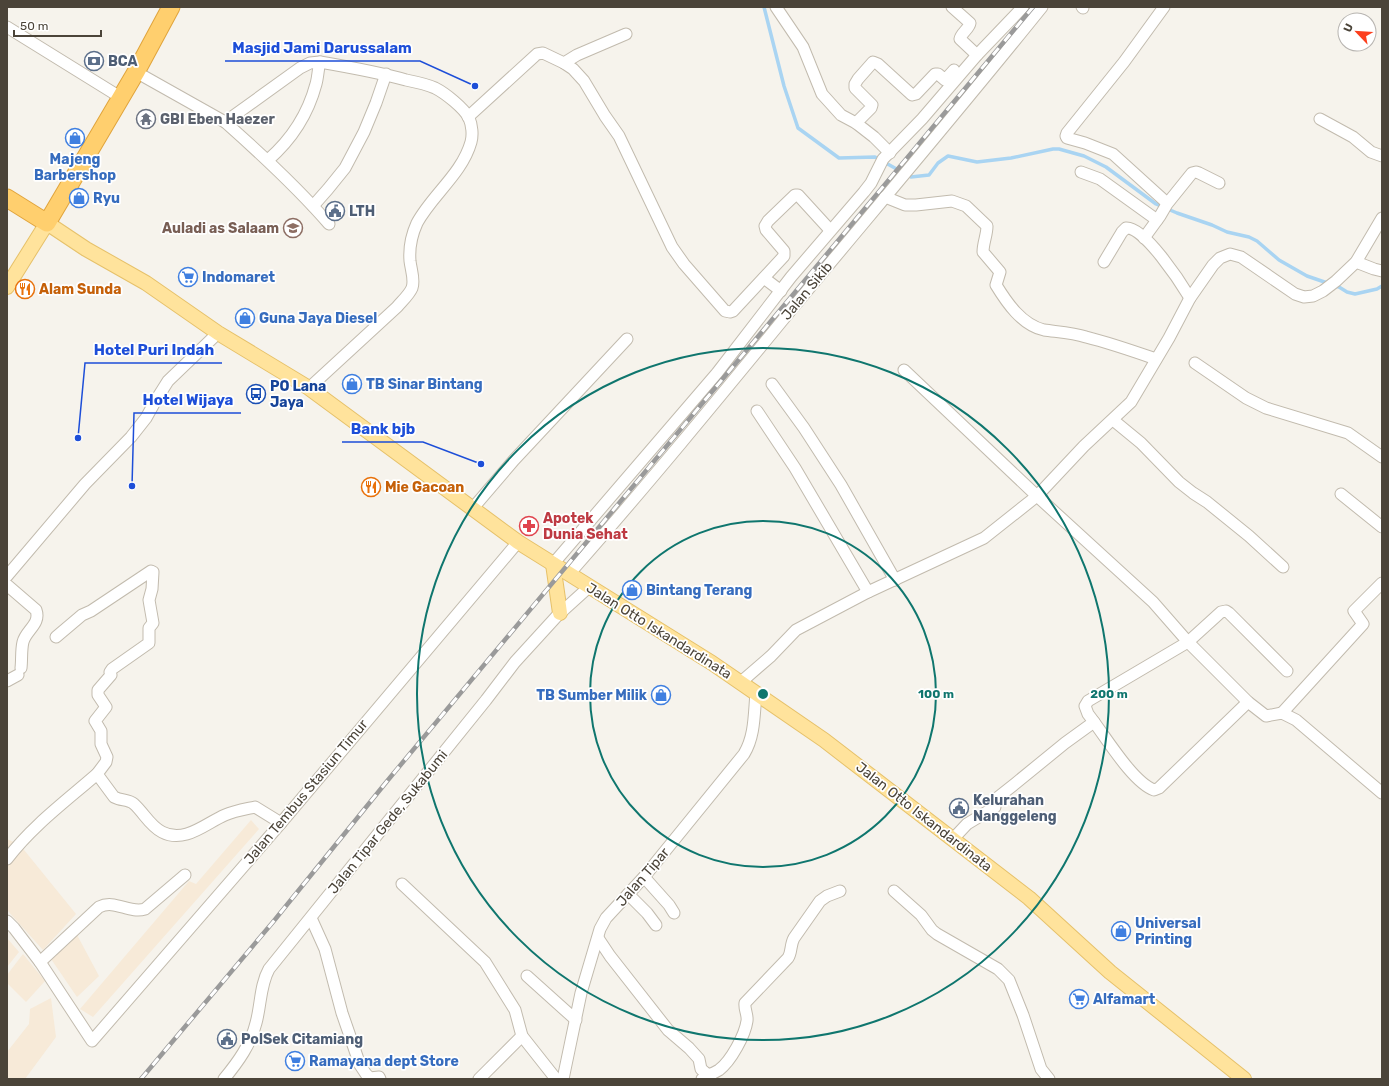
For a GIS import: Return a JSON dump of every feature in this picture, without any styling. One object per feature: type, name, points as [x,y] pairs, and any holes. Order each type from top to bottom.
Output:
[{"type":"highway","points":[[7,198],[47,223],[136,72],[171,7]]},
{"type":"main road","points":[[7,287],[47,223]]},
{"type":"main road","name":"Jalan Otto Iskandardinata","points":[[47,223],[86,249],[146,283],[218,333],[309,388],[518,542],[741,682],[824,740],[922,814],[952,840],[1029,898],[1110,972],[1244,1079]]},
{"type":"main road","points":[[553,564],[560,613]]},
{"type":"street","points":[[776,7],[803,47],[822,94],[840,115],[856,123],[874,137],[886,156]]},
{"type":"street","points":[[952,7],[970,23],[960,39],[977,55]]},
{"type":"street","points":[[553,564],[717,373],[830,230],[864,192],[886,156],[922,119],[977,55],[1023,7]]},
{"type":"street","name":"Jalan Sikib","points":[[569,574],[644,489],[1042,7]]},
{"type":"street","points":[[1164,7],[1124,62],[1067,133],[1066,138],[1085,143],[1113,154],[1167,204]]},
{"type":"street","points":[[7,27],[120,97]]},
{"type":"street","points":[[564,63],[576,55],[626,34]]},
{"type":"street","points":[[468,117],[537,54],[543,53],[573,69],[584,81],[619,136],[672,247],[684,264],[702,283],[722,309],[727,312],[733,310],[783,257],[784,254],[766,230],[765,226],[768,221],[795,195],[798,195],[830,230]]},
{"type":"street","points":[[856,123],[871,108],[872,105],[854,84],[874,61],[912,95],[916,94],[935,74],[938,74],[945,80],[961,63]]},
{"type":"street","points":[[225,122],[300,68],[310,63],[320,62],[386,74],[435,88],[443,93],[468,117],[471,124],[471,142],[466,155],[455,172],[422,214],[415,227],[410,249],[413,284],[409,293],[397,307],[309,388]]},
{"type":"street","points":[[268,160],[289,139],[301,120],[310,101],[320,62]]},
{"type":"street","points":[[136,72],[225,122],[268,160],[329,224]]},
{"type":"street","points":[[312,206],[345,168],[364,132],[386,74]]},
{"type":"street","points":[[1320,119],[1353,138],[1371,152],[1382,156]]},
{"type":"street","points":[[1081,172],[1100,179],[1158,218]]},
{"type":"street","points":[[1144,238],[1167,204],[1192,173],[1196,172],[1220,183]]},
{"type":"street","points":[[885,197],[905,205],[952,201],[966,206],[987,226],[987,234],[983,244],[983,252],[1000,272],[996,285],[1016,313],[1027,322],[1042,329],[1084,336],[1156,359]]},
{"type":"street","points":[[741,682],[771,656],[796,630],[868,592],[984,538],[1037,496],[1084,446],[1113,420],[1134,397],[1190,298],[1213,265],[1220,258],[1230,254],[1241,257],[1295,294],[1304,297],[1313,296],[1323,291],[1356,262],[1382,218]]},
{"type":"street","points":[[1104,262],[1122,232],[1126,228],[1132,229],[1144,238],[1164,259],[1190,298]]},
{"type":"street","points":[[1356,262],[1382,271]]},
{"type":"street","points":[[764,278],[781,291]]},
{"type":"street","points":[[7,576],[85,484],[131,437],[146,418],[168,381],[218,333]]},
{"type":"street","points":[[473,508],[514,460],[627,338]]},
{"type":"street","points":[[1195,363],[1246,398],[1259,405],[1282,414],[1336,428],[1348,433],[1382,457]]},
{"type":"street","points":[[904,370],[1037,496],[1153,602],[1188,642],[1248,702],[1266,716],[1282,713],[1363,624],[1354,611],[1382,583]]},
{"type":"street","points":[[772,384],[804,428],[841,485],[895,580]]},
{"type":"street","points":[[757,411],[795,468],[868,592]]},
{"type":"street","points":[[1113,420],[1141,443],[1179,482],[1192,493],[1207,502],[1249,536],[1283,567]]},
{"type":"street","points":[[1341,494],[1382,527]]},
{"type":"street","name":"Jalan Tembus Stasiun Timur","points":[[40,962],[92,1040],[281,823],[518,542]]},
{"type":"street","points":[[7,859],[20,842],[55,809],[97,774],[105,765],[107,759],[106,754],[101,744],[100,731],[95,721],[106,707],[98,694],[98,690],[111,675],[110,672],[112,669],[149,643],[149,628],[153,623],[149,600],[152,589],[153,572],[151,571],[91,611],[82,615],[56,637]]},
{"type":"street","points":[[7,584],[36,610],[37,614],[35,623],[23,641],[20,672],[7,681]]},
{"type":"street","name":"Jalan Tipar Gede, Sukabumi","points":[[224,1079],[235,1065],[250,1040],[256,1025],[264,981],[267,973],[515,662],[560,613],[589,587]]},
{"type":"street","points":[[1248,702],[1156,790],[1151,789],[1130,770],[1085,710],[1088,700],[1188,642],[1216,615],[1223,611],[1226,611],[1287,671]]},
{"type":"street","name":"Jalan Tipar","points":[[563,1079],[581,993],[600,929],[606,918],[644,877],[749,747],[753,729],[756,693]]},
{"type":"street","points":[[1282,713],[1296,720],[1382,793]]},
{"type":"street","points":[[952,840],[967,824],[996,807],[995,801],[997,798],[1065,743],[1094,722]]},
{"type":"street","points":[[97,774],[114,797],[129,801],[135,805],[154,827],[164,833],[174,836],[199,830],[225,814],[255,807],[281,823]]},
{"type":"street","points":[[7,921],[40,962],[99,907],[106,904],[131,909],[145,909],[185,875]]},
{"type":"street","points":[[644,877],[669,905],[674,913]]},
{"type":"street","points":[[402,884],[485,962],[515,1010],[522,1036],[556,1079]]},
{"type":"street","points":[[598,938],[610,956],[668,1030],[689,1048],[699,1059],[701,1069],[707,1078],[721,1068],[740,1041],[745,1030],[747,1019],[744,1011],[745,1003],[788,958],[791,953],[791,943],[820,901],[827,896],[840,891]]},
{"type":"street","points":[[894,891],[921,915],[932,930],[943,938],[998,969],[1009,980],[1024,1015],[1040,1069],[1049,1079]]},
{"type":"street","points":[[628,894],[647,913],[656,925]]},
{"type":"street","points":[[311,918],[325,949],[342,1013],[360,1065],[370,1078],[379,1077],[380,1079]]},
{"type":"street","points":[[527,976],[576,1020]]},
{"type":"street","points":[[479,1079],[522,1036]]},
{"type":"shaded area","points":[[251,820],[259,829],[93,1017],[80,1009],[189,881],[196,884]]},
{"type":"shaded area","points":[[7,839],[20,845],[76,914],[43,950],[7,910]]},
{"type":"shaded area","points":[[76,933],[99,976],[77,997],[49,956]]},
{"type":"shaded area","points":[[7,938],[19,952],[7,967]]},
{"type":"shaded area","points":[[23,954],[45,981],[26,1002],[7,983],[7,975]]},
{"type":"shaded area","points":[[51,998],[56,1037],[25,1079],[7,1079],[7,1052],[29,1024],[30,1009]]},
{"type":"waterway","points":[[764,7],[784,86],[798,128],[839,158],[875,157],[911,177],[929,175],[938,163],[948,156],[977,162],[1011,158],[1059,149],[1084,156],[1106,167],[1156,204],[1227,232],[1249,237],[1257,241],[1279,260],[1307,276],[1355,294],[1377,289],[1382,286]]},
{"type":"railway","points":[[141,1079],[273,922],[388,780],[1033,7]]},
{"type":"place","name":"BCA","points":[[94,61]]},
{"type":"place","name":"Masjid Jami Darussalam","points":[[475,86]]},
{"type":"place","name":"GBI Eben Haezer","points":[[146,119]]},
{"type":"place","name":"Majeng Barbershop","points":[[75,138]]},
{"type":"place","name":"Ryu","points":[[79,198]]},
{"type":"place","name":"LTH","points":[[335,211]]},
{"type":"place","name":"Auladi as Salaam","points":[[293,228]]},
{"type":"place","name":"Indomaret","points":[[188,277]]},
{"type":"place","name":"Alam Sunda","points":[[25,289]]},
{"type":"place","name":"Guna Jaya Diesel","points":[[245,318]]},
{"type":"place","name":"TB Sinar Bintang","points":[[352,384]]},
{"type":"place","name":"PO Lana Jaya","points":[[256,394]]},
{"type":"place","name":"Hotel Puri Indah","points":[[78,438]]},
{"type":"place","name":"Bank bjb","points":[[481,464]]},
{"type":"place","name":"Hotel Wijaya","points":[[132,486]]},
{"type":"place","name":"Mie Gacoan","points":[[371,487]]},
{"type":"place","name":"Apotek Dunia Sehat","points":[[529,526]]},
{"type":"place","name":"Bintang Terang","points":[[632,590]]},
{"type":"place","name":"TB Sumber Milik","points":[[661,695]]},
{"type":"place","name":"Kelurahan Nanggeleng","points":[[959,808]]},
{"type":"place","name":"Universal Printing","points":[[1121,931]]},
{"type":"place","name":"Alfamart","points":[[1079,999]]},
{"type":"place","name":"PolSek Citamiang","points":[[227,1039]]},
{"type":"place","name":"Ramayana dept Store","points":[[295,1061]]}]
